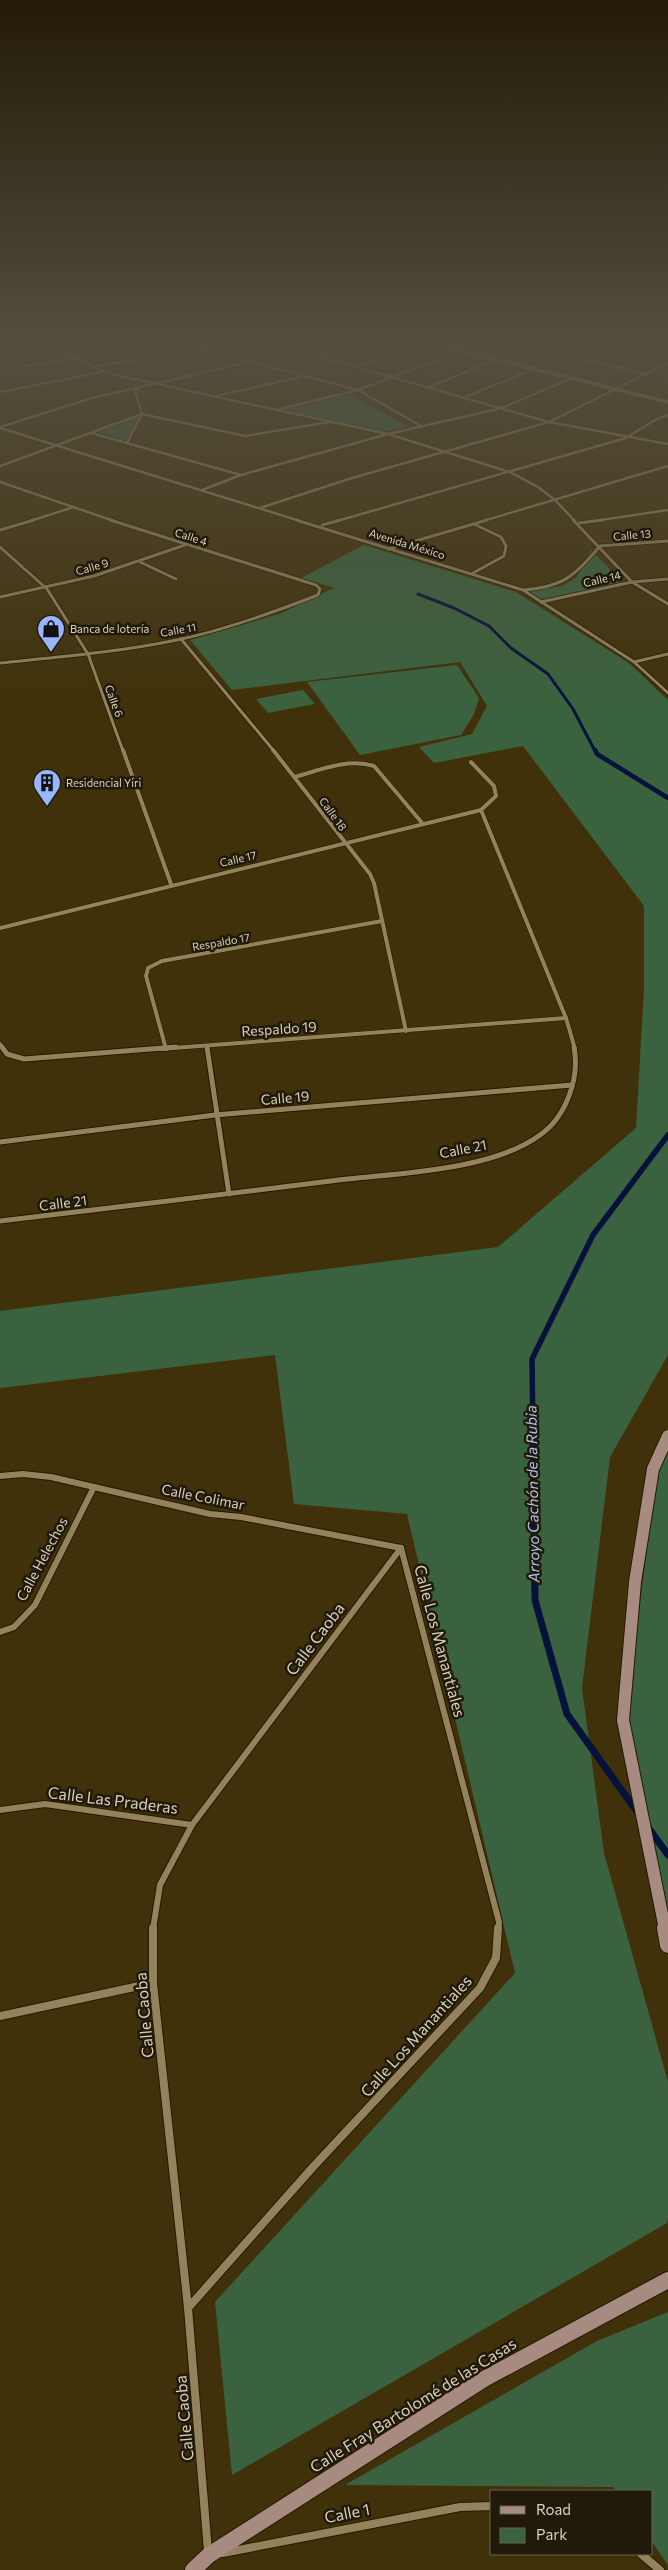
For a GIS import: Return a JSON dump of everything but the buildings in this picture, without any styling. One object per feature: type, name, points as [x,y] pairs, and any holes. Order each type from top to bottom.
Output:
[{"type":"main road","points":[[668,1436],[653,1469],[634,1582],[623,1720],[644,1836],[668,1945]]},
{"type":"main road","name":"Calle Fray Bartolomé de las Casas","points":[[193,2570],[209,2556],[484,2379],[668,2280]]},
{"type":"street","name":"Avenida México","points":[[111,462],[320,525],[523,590],[634,662],[668,693]]},
{"type":"street","points":[[194,462],[241,475]]},
{"type":"street","points":[[202,490],[241,475],[288,462]]},
{"type":"street","points":[[260,508],[412,462]]},
{"type":"street","points":[[480,462],[510,472],[538,487],[556,500],[632,582],[668,604]]},
{"type":"street","points":[[320,525],[544,462]]},
{"type":"street","points":[[388,548],[668,466]]},
{"type":"street","name":"Calle 4","points":[[0,482],[185,545],[316,585],[320,590]]},
{"type":"street","points":[[0,530],[75,507]]},
{"type":"street","points":[[579,523],[668,510]]},
{"type":"street","points":[[473,573],[504,556],[506,546],[500,537],[474,523]]},
{"type":"street","name":"Calle 13","points":[[523,590],[559,586],[575,576],[600,546],[668,541]]},
{"type":"street","name":"Calle 9","points":[[0,597],[47,589],[140,562],[185,545]]},
{"type":"street","name":"Calle 6","points":[[0,547],[47,589],[88,654],[171,884]]},
{"type":"street","points":[[140,562],[176,579]]},
{"type":"street","name":"Calle 14","points":[[541,602],[632,582],[668,579]]},
{"type":"street","name":"Calle 11","points":[[0,663],[88,654],[181,639],[268,615],[318,595],[320,590]]},
{"type":"street","name":"Calle 18","points":[[181,639],[295,777],[344,843],[370,874],[374,883],[406,1031]]},
{"type":"street","points":[[634,662],[668,654]]},
{"type":"street","points":[[471,762],[494,786],[496,796],[481,810]]},
{"type":"street","points":[[295,777],[356,763],[368,763],[374,766],[422,824]]},
{"type":"street","name":"Calle 17","points":[[0,928],[171,884],[481,810]]},
{"type":"street","name":"Calle 21","points":[[0,1221],[229,1194],[481,1160],[522,1146],[541,1135],[554,1123],[566,1105],[572,1085],[575,1053],[566,1018],[481,810]]},
{"type":"street","name":"Respaldo 17","points":[[166,1050],[146,976],[148,968],[162,961],[382,921]]},
{"type":"street","name":"Respaldo 19","points":[[0,1044],[7,1054],[24,1059],[166,1050],[566,1018]]},
{"type":"street","points":[[207,1046],[215,1115],[229,1194]]},
{"type":"street","name":"Calle 19","points":[[0,1142],[215,1115],[572,1085]]},
{"type":"street","name":"Calle Colimar","points":[[0,1476],[23,1474],[51,1477],[210,1514],[241,1517],[401,1548]]},
{"type":"street","name":"Calle Helechos","points":[[0,1632],[14,1626],[35,1605],[94,1487]]},
{"type":"street","name":"Calle Caoba","points":[[209,2556],[188,2308],[153,1983],[153,1929],[160,1885],[192,1825],[401,1548]]},
{"type":"street","name":"Calle Los Manantiales","points":[[188,2308],[313,2167],[480,1988],[496,1958],[499,1922],[401,1548]]},
{"type":"street","name":"Calle Las Praderas","points":[[0,1810],[44,1804],[192,1825]]},
{"type":"street","points":[[0,2016],[153,1983]]},
{"type":"street","name":"Calle 1","points":[[209,2556],[460,2508],[490,2506]]},
{"type":"street","points":[[642,2555],[660,2570]]},
{"type":"green space","points":[[364,545],[516,592],[629,663],[668,700],[668,1355],[610,1457],[582,1688],[604,1853],[668,2082],[668,2218],[667,2223],[232,2475],[215,2302],[515,1973],[407,1514],[294,1504],[275,1355],[0,1388],[0,1311],[498,1247],[636,1128],[644,988],[644,906],[523,746],[434,763],[419,747],[472,734],[487,706],[460,662],[232,690],[190,640],[279,614],[334,588],[301,578]]},
{"type":"green space","points":[[591,550],[622,582],[541,601],[521,591],[562,586],[577,577]]},
{"type":"green space","points":[[457,665],[479,698],[474,714],[461,735],[360,755],[307,682]]},
{"type":"green space","points":[[303,690],[315,704],[268,713],[256,699]]},
{"type":"green space","points":[[668,1449],[668,1916],[625,1726],[656,1474]]},
{"type":"green space","points":[[668,2312],[668,2565],[653,2543],[653,2490],[615,2490],[613,2487],[345,2485],[597,2341]]},
{"type":"waterway","name":"Arroyo Cachón de la Rubia","points":[[418,594],[454,608],[489,626],[511,648],[548,674],[573,709],[595,751]]},
{"type":"waterway","name":"Arroyo Cachón de la Rubia","points":[[595,750],[597,754],[668,798]]},
{"type":"waterway","name":"Arroyo Cachón de la Rubia","points":[[533,1433],[532,1359],[593,1235],[668,1135]]},
{"type":"waterway","name":"Arroyo Cachón de la Rubia","points":[[533,1432],[535,1600],[567,1714],[638,1813]]},
{"type":"waterway","name":"Arroyo Cachón de la Rubia","points":[[648,1827],[668,1855]]},
{"type":"place","name":"Banca de lotería","points":[[51,653]]},
{"type":"place","name":"Residencial Yiri","points":[[47,807]]}]
